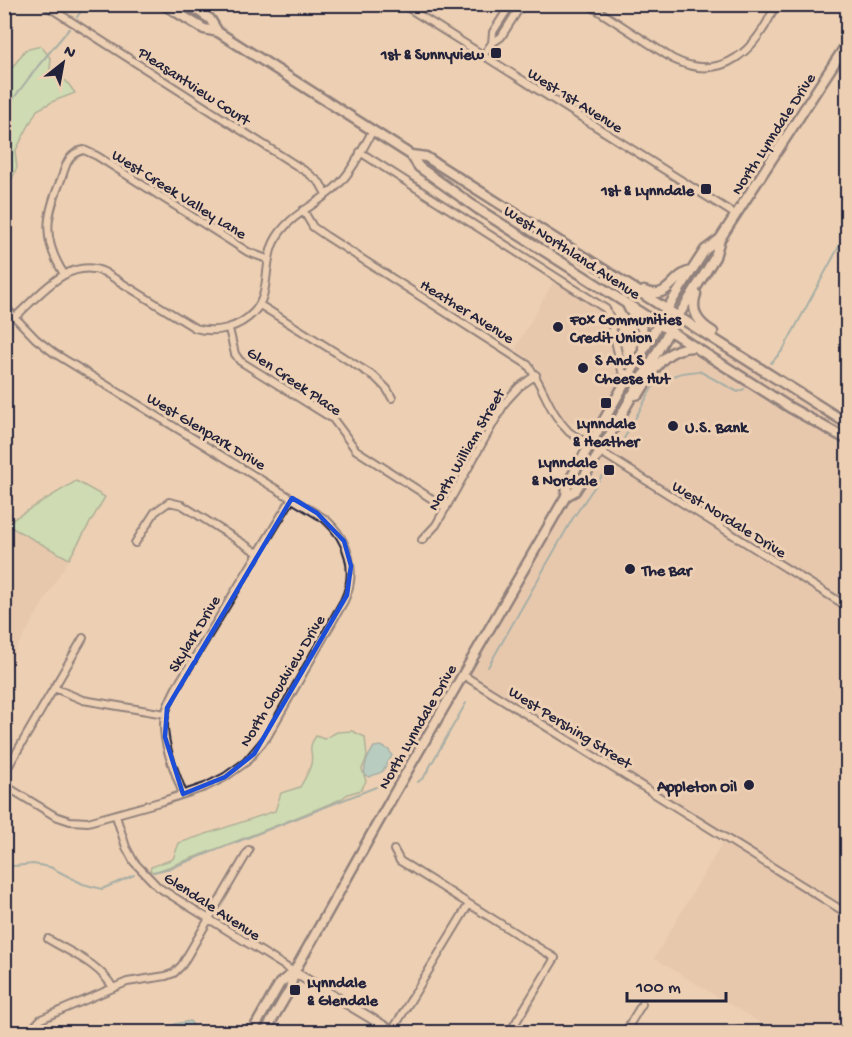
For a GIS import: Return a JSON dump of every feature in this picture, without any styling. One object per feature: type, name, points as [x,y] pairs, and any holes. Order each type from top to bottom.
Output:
[{"type":"main road","name":"West Northland Avenue","points":[[163,4],[204,29],[218,32],[373,130],[411,155],[419,167],[470,203],[694,347],[803,415],[848,440]]},
{"type":"main road","name":"West Northland Avenue","points":[[188,4],[210,19],[218,32]]},
{"type":"main road","name":"North Lynndale Drive","points":[[566,496],[575,490],[600,452],[669,331],[715,257],[720,240],[848,42]]},
{"type":"main road","name":"West Northland Avenue","points":[[411,155],[426,157],[441,166],[848,424]]},
{"type":"main road","name":"North Lynndale Drive","points":[[265,1032],[290,989],[294,972],[566,496],[567,485],[628,375],[705,250],[720,240]]},
{"type":"main road","points":[[631,286],[650,293],[661,293],[685,272],[692,271]]},
{"type":"main road","points":[[696,287],[698,292],[693,308],[699,322],[743,352],[747,361]]},
{"type":"main road","points":[[627,304],[629,311],[643,330],[645,341],[643,350]]},
{"type":"main road","points":[[631,396],[639,394],[657,366],[670,352],[682,347],[694,347]]},
{"type":"main road","name":"North Lynndale Drive","points":[[252,1032],[280,983],[294,972]]},
{"type":"street","name":"Pleasantview Court","points":[[44,4],[308,173],[320,183],[326,194]]},
{"type":"street","name":"West 1st Avenue","points":[[402,4],[736,215]]},
{"type":"street","points":[[492,43],[493,32],[511,4]]},
{"type":"street","points":[[483,56],[492,43],[501,37],[522,4]]},
{"type":"street","points":[[588,4],[683,64],[705,67],[729,63],[741,56],[755,40],[776,4]]},
{"type":"street","points":[[15,317],[64,274],[81,269],[98,269],[195,328],[209,331],[229,329],[249,317],[260,305],[264,294],[267,259],[278,234],[289,221],[342,181],[373,130]]},
{"type":"street","name":"West Creek Valley Lane","points":[[64,274],[50,244],[48,219],[67,161],[73,153],[84,150],[248,252],[267,259]]},
{"type":"street","points":[[360,152],[606,309],[622,371],[628,375]]},
{"type":"street","name":"Heather Avenue","points":[[303,210],[314,227],[326,236],[528,365],[536,375],[549,406],[560,423],[569,432],[600,452]]},
{"type":"street","points":[[600,305],[607,291]]},
{"type":"street","points":[[260,305],[375,377],[392,398]]},
{"type":"street","name":"West Glenpark Drive","points":[[4,306],[36,339],[54,353],[325,519],[344,541],[349,557],[351,573],[344,601]]},
{"type":"street","name":"Glen Creek Place","points":[[229,329],[234,351],[240,361],[333,419],[356,450],[446,508]]},
{"type":"street","name":"North William Street","points":[[422,540],[436,525],[512,393],[536,375]]},
{"type":"street","name":"West Nordale Drive","points":[[600,452],[848,607]]},
{"type":"street","name":"Skylark Drive","points":[[183,794],[165,737],[165,714],[176,688],[292,498]]},
{"type":"street","points":[[135,543],[159,507],[169,502],[175,503],[258,553]]},
{"type":"street","name":"North Cloudview Drive","points":[[4,785],[62,819],[88,822],[116,816],[183,794],[225,777],[254,754],[272,728],[344,601]]},
{"type":"street","points":[[4,774],[83,638]]},
{"type":"street","name":"West Pershing Street","points":[[463,675],[848,914]]},
{"type":"street","points":[[54,688],[82,700],[165,714]]},
{"type":"street","name":"Glendale Avenue","points":[[116,816],[126,847],[141,871],[158,887],[294,972]]},
{"type":"street","points":[[28,1032],[41,1019],[114,988],[134,980],[174,973],[182,965],[249,850]]},
{"type":"street","points":[[394,850],[400,861],[555,958],[510,1032]]},
{"type":"street","points":[[294,972],[393,1032],[469,904]]},
{"type":"street","points":[[48,939],[99,970],[114,988]]},
{"type":"street","points":[[625,1032],[642,1004]]},
{"type":"street","points":[[4,1030],[9,1032]]},
{"type":"highlighted area","points":[[292,498],[317,513],[344,541],[351,566],[347,595],[254,754],[225,777],[183,794],[165,737],[167,708]]},
{"type":"shaded area","points":[[558,273],[610,305],[630,366],[600,420],[588,427],[577,427],[560,415],[534,363],[515,349]]},
{"type":"shaded area","points":[[697,347],[755,366],[847,424],[847,1032],[775,1032],[654,958],[725,838],[463,675],[566,496],[575,490],[631,396],[665,357]]},
{"type":"shaded area","points":[[5,524],[69,559],[5,668]]},
{"type":"green space","points":[[41,46],[51,59],[50,69],[67,82],[75,93],[37,110],[15,152],[17,167],[5,196],[5,78],[25,50]]},
{"type":"green space","points":[[76,481],[105,497],[69,559],[5,524]]},
{"type":"green space","points":[[352,731],[365,737],[367,757],[362,769],[366,781],[361,790],[225,846],[155,872],[150,871],[151,867],[173,859],[179,843],[275,811],[281,793],[300,787],[305,779],[311,764],[311,748],[316,736],[324,739],[337,732]]},
{"type":"water","points":[[381,746],[389,750],[392,756],[382,772],[369,777],[365,775],[367,760],[374,747]]},
{"type":"water","points":[[190,1021],[198,1032],[170,1032],[175,1024]]},
{"type":"waterway","points":[[77,17],[86,4]]},
{"type":"waterway","points":[[4,111],[69,29]]},
{"type":"waterway","points":[[771,363],[783,350],[848,230]]},
{"type":"waterway","points":[[621,444],[652,388],[660,380],[682,373],[699,371],[738,392],[744,389]]},
{"type":"waterway","points":[[488,667],[573,518],[602,476]]},
{"type":"waterway","points":[[418,782],[424,777],[466,703]]},
{"type":"waterway","points":[[153,872],[171,868],[376,787]]},
{"type":"waterway","points":[[4,867],[33,864],[50,867],[83,884],[102,889],[134,875]]},
{"type":"place","name":"1st & Sunnyview","points":[[496,53]]},
{"type":"place","name":"1st & Lynndale","points":[[706,189]]},
{"type":"place","name":"Fox Communities Credit Union","points":[[558,327]]},
{"type":"place","name":"S And S Cheese Hut","points":[[583,368]]},
{"type":"place","name":"Lynndale & Heather","points":[[606,403]]},
{"type":"place","name":"U.S. Bank","points":[[673,426]]},
{"type":"place","name":"Lynndale & Nordale","points":[[609,470]]},
{"type":"place","name":"The Bar","points":[[630,569]]},
{"type":"place","name":"Appleton Oil","points":[[749,785]]},
{"type":"place","name":"Lynndale & Glendale","points":[[295,990]]}]
